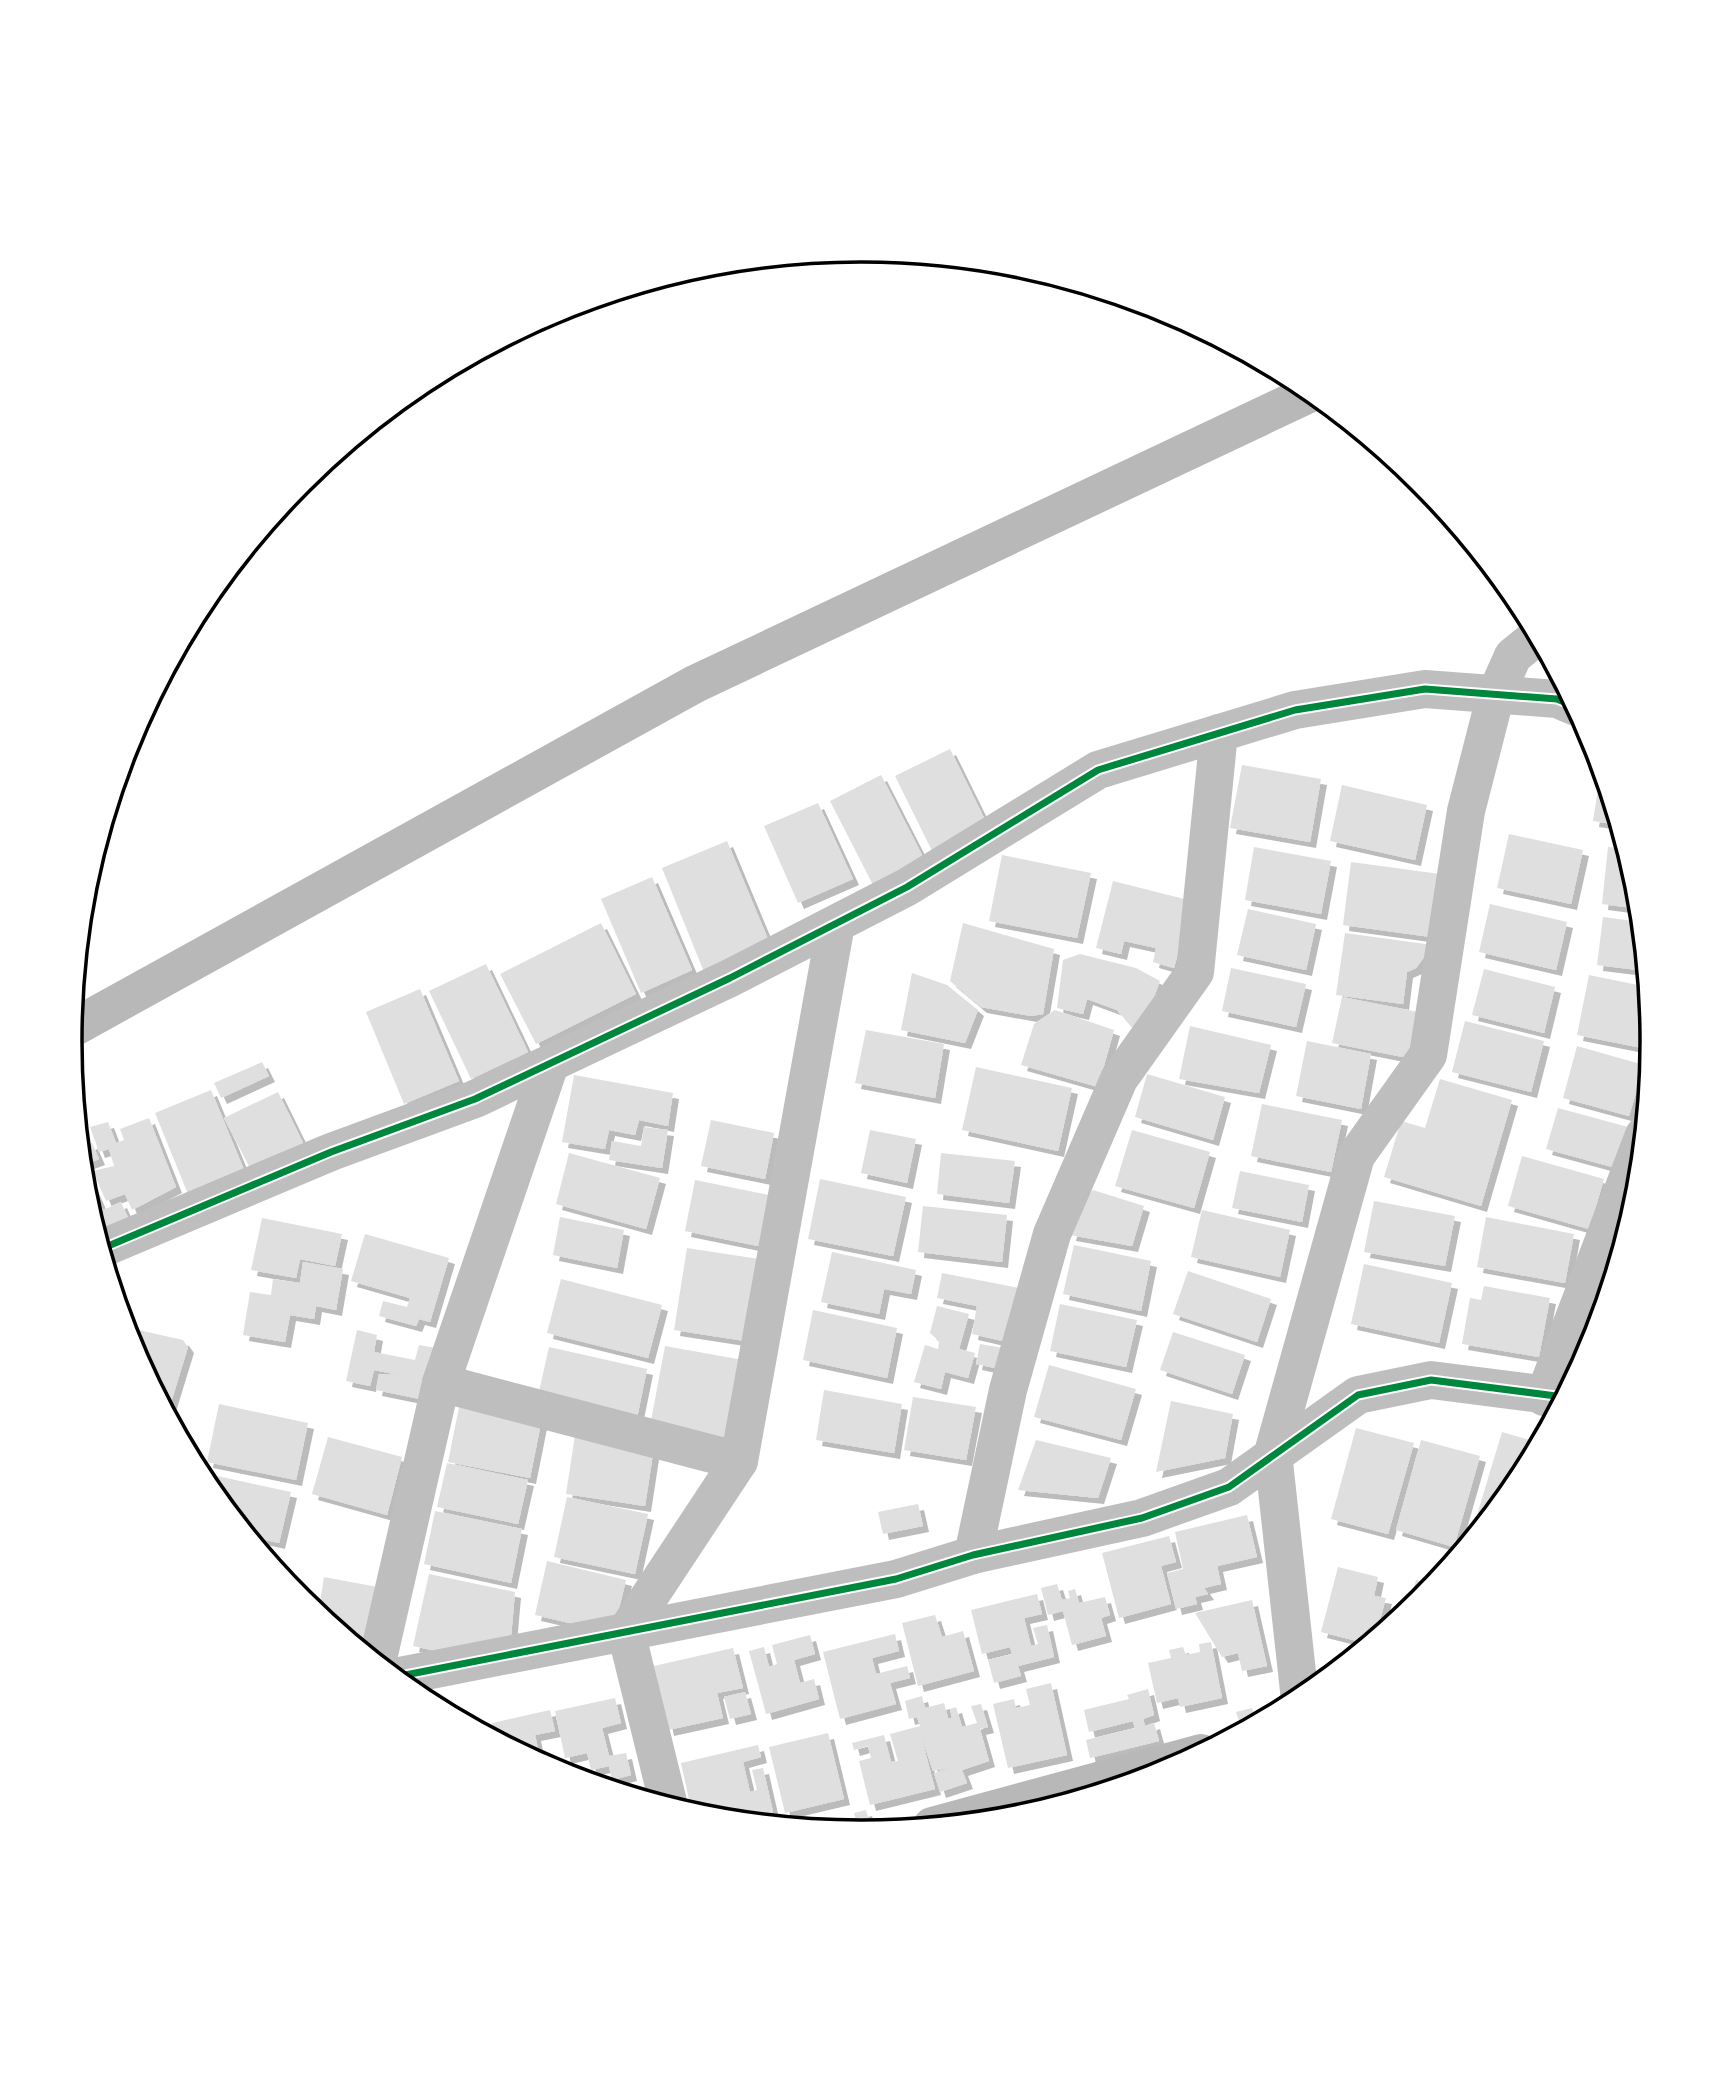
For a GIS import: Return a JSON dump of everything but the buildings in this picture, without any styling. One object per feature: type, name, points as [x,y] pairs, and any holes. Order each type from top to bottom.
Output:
[{"type":"main road","points":[[83,1024],[695,684],[1301,398]]},
{"type":"main road","points":[[1001,1807],[1130,1772]]},
{"type":"street","points":[[1298,1686],[1273,1453],[1356,1156],[1428,1055],[1466,811],[1496,694],[1513,656],[1530,642]]},
{"type":"street","points":[[110,1245],[331,1152],[475,1100],[908,887],[1098,771],[1295,710],[1425,689],[1562,701]]},
{"type":"street","points":[[973,1555],[1009,1390],[1052,1234],[1119,1079],[1195,972],[1219,733]]},
{"type":"street","points":[[666,1795],[626,1632],[739,1461],[836,924]]},
{"type":"street","points":[[379,1653],[441,1383],[550,1064]]},
{"type":"street","points":[[409,1674],[896,1579],[973,1555],[1142,1518],[1229,1487],[1273,1453],[1358,1395],[1431,1380],[1554,1397],[1628,1183]]},
{"type":"street","points":[[441,1383],[739,1461]]},
{"type":"cycle path","points":[[110,1245],[331,1152],[475,1099],[730,978],[907,887],[1098,770],[1295,710],[1425,689],[1562,701]]},
{"type":"cycle path","points":[[409,1674],[896,1579],[973,1555],[1142,1518],[1229,1487],[1358,1395],[1431,1380],[1555,1396]]}]
